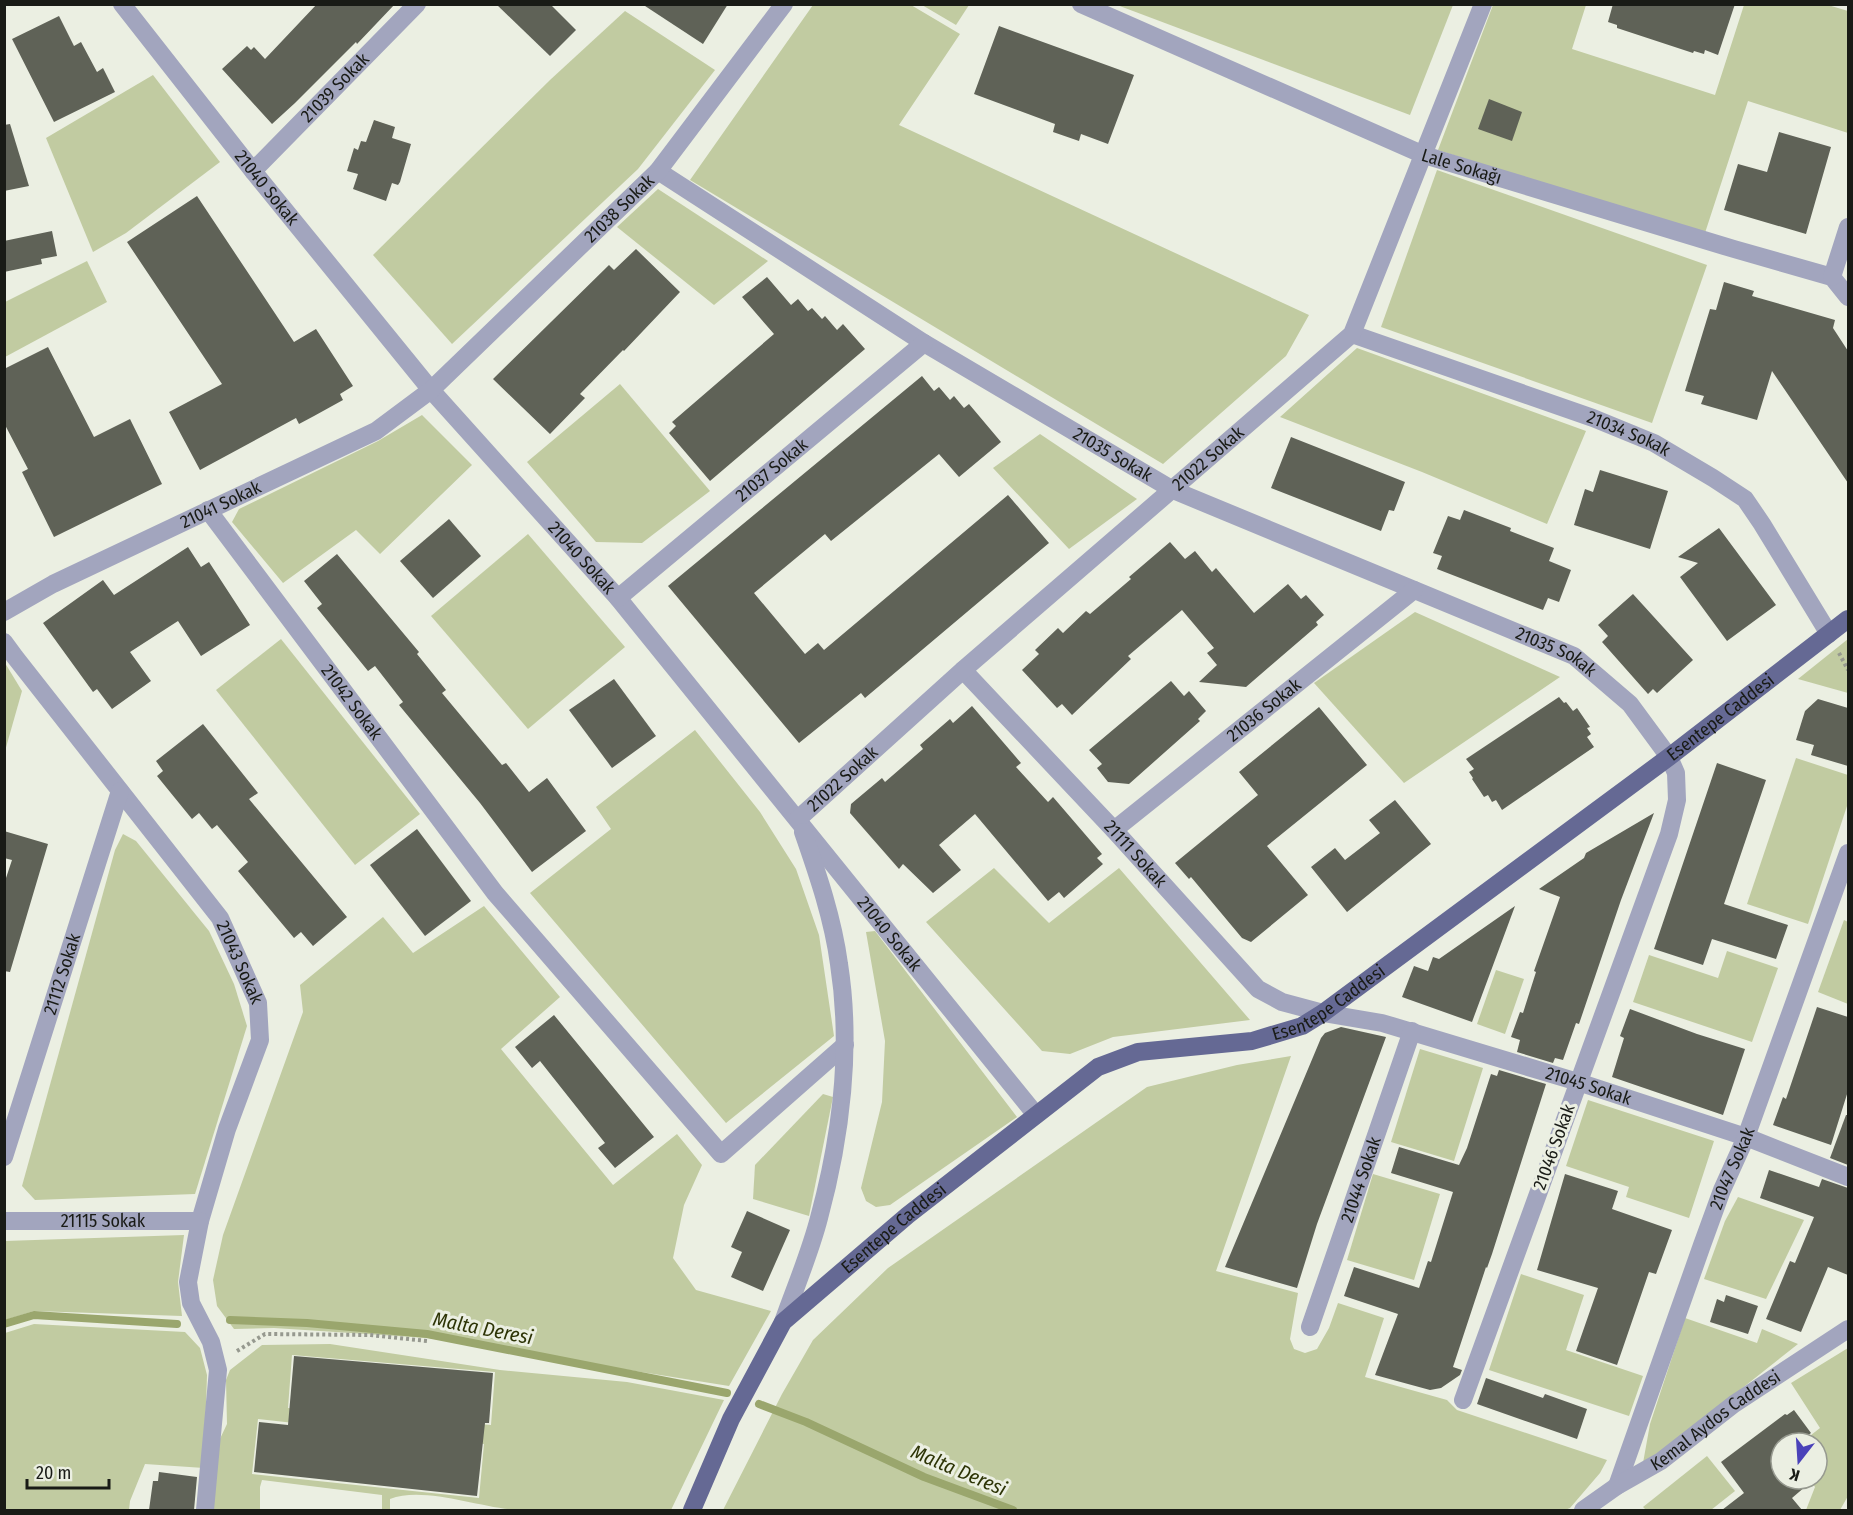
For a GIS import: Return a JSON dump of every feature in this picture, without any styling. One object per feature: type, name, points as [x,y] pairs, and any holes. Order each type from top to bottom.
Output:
[{"type":"main road","name":"Esentepe Caddesi","points":[[692,1510],[731,1419],[783,1322],[908,1215],[1098,1067],[1138,1052],[1252,1041],[1302,1026],[1323,1013],[1669,756],[1848,619]]},
{"type":"street","name":"21040 Sokak","points":[[122,4],[430,390],[618,598],[1036,1115]]},
{"type":"street","name":"21039 Sokak","points":[[253,171],[417,4]]},
{"type":"street","name":"21038 Sokak","points":[[430,390],[658,171],[784,4]]},
{"type":"street","name":"Lale Sokağı","points":[[1081,4],[1424,155],[1832,277]]},
{"type":"street","name":"21022 Sokak","points":[[798,819],[963,670],[1352,334],[1483,4]]},
{"type":"street","name":"21035 Sokak","points":[[658,171],[924,343],[1173,490],[1574,656],[1630,704],[1669,756]]},
{"type":"street","points":[[1848,227],[1832,277],[1848,297]]},
{"type":"street","name":"21034 Sokak","points":[[1352,334],[1593,418],[1654,443],[1745,498],[1829,634]]},
{"type":"street","name":"21037 Sokak","points":[[618,598],[924,343]]},
{"type":"street","name":"21041 Sokak","points":[[4,612],[54,584],[376,431],[430,390]]},
{"type":"street","name":"21042 Sokak","points":[[208,510],[495,893],[721,1154],[845,1045]]},
{"type":"street","name":"21036 Sokak","points":[[1114,830],[1414,590]]},
{"type":"street","name":"21043 Sokak","points":[[4,642],[220,918],[258,1003],[260,1040],[227,1129],[200,1221],[188,1282],[191,1303],[211,1342],[218,1370],[205,1510]]},
{"type":"street","name":"21111 Sokak","points":[[963,670],[1114,830],[1258,989],[1282,1002],[1323,1013]]},
{"type":"street","name":"21046 Sokak","points":[[1463,1400],[1669,834],[1677,800],[1676,773],[1669,756]]},
{"type":"street","name":"21112 Sokak","points":[[4,1157],[120,791]]},
{"type":"street","name":"Esentepe Caddesi","points":[[783,1322],[819,1218],[838,1128],[845,1045],[839,964],[822,886],[798,819]]},
{"type":"street","name":"21047 Sokak","points":[[1617,1486],[1702,1245],[1746,1137],[1848,853]]},
{"type":"street","name":"21045 Sokak","points":[[1323,1013],[1382,1023],[1412,1031],[1578,1082],[1746,1137],[1848,1177]]},
{"type":"street","name":"21044 Sokak","points":[[1310,1327],[1412,1031]]},
{"type":"street","name":"21115 Sokak","points":[[4,1221],[200,1221]]},
{"type":"street","name":"Kemal Aydos Caddesi","points":[[1583,1510],[1617,1486],[1661,1461],[1734,1404],[1848,1329]]},
{"type":"path","points":[[218,1370],[234,1353],[265,1334],[370,1335],[427,1341]]},
{"type":"green space","points":[[1453,4],[1410,115],[1117,5]]},
{"type":"green space","points":[[813,5],[911,5],[960,34],[899,125],[1309,315],[1286,356],[1163,464],[690,180]]},
{"type":"green space","points":[[922,5],[969,5],[956,25]]},
{"type":"green space","points":[[1493,5],[1586,5],[1572,49],[1715,95],[1744,5],[1828,5],[1848,11],[1848,133],[1748,101],[1704,236],[1438,150]]},
{"type":"green space","points":[[625,11],[715,70],[638,169],[452,344],[373,255],[550,80]]},
{"type":"green space","points":[[153,75],[220,162],[126,233],[93,252],[46,138]]},
{"type":"green space","points":[[1437,170],[1707,265],[1652,423],[1381,327]]},
{"type":"green space","points":[[658,189],[768,261],[714,305],[617,227]]},
{"type":"green space","points":[[87,261],[107,302],[5,357],[5,302]]},
{"type":"green space","points":[[1357,348],[1586,431],[1547,524],[1280,417]]},
{"type":"green space","points":[[620,384],[710,491],[642,543],[596,542],[527,462]]},
{"type":"green space","points":[[422,415],[472,465],[380,554],[356,530],[283,583],[232,522],[239,509],[378,441]]},
{"type":"green space","points":[[1040,434],[1137,499],[1069,549],[993,468]]},
{"type":"green space","points":[[528,534],[625,647],[528,729],[431,616]]},
{"type":"green space","points":[[1415,612],[1560,677],[1404,783],[1314,683]]},
{"type":"green space","points":[[281,639],[420,814],[355,865],[216,690]]},
{"type":"green space","points":[[1848,639],[1848,693],[1798,679]]},
{"type":"green space","points":[[5,663],[22,691],[5,751]]},
{"type":"green space","points":[[695,730],[760,812],[796,869],[819,935],[834,1036],[726,1123],[530,893],[611,829],[596,807]]},
{"type":"green space","points":[[1796,758],[1848,775],[1848,803],[1808,924],[1747,904]]},
{"type":"green space","points":[[123,834],[136,841],[209,931],[234,984],[247,1026],[195,1194],[35,1200],[22,1186],[115,850]]},
{"type":"green space","points":[[994,868],[1049,923],[1119,868],[1250,1020],[1113,1037],[1070,1054],[1042,1051],[926,922]]},
{"type":"green space","points":[[484,906],[560,997],[501,1049],[613,1185],[677,1134],[702,1165],[684,1205],[673,1258],[696,1290],[771,1311],[729,1386],[428,1338],[274,1328],[234,1329],[217,1306],[213,1280],[223,1235],[303,1012],[300,985],[383,917],[413,953]]},
{"type":"green space","points":[[1844,920],[1848,922],[1848,1004],[1818,992]]},
{"type":"green space","points":[[875,931],[1017,1117],[890,1205],[876,1207],[866,1201],[861,1188],[882,1102],[885,1041],[866,932]]},
{"type":"green space","points":[[1727,951],[1778,968],[1752,1042],[1633,1002],[1649,955],[1718,978]]},
{"type":"green space","points":[[1496,970],[1524,979],[1505,1034],[1477,1024]]},
{"type":"green space","points":[[1420,1049],[1483,1068],[1454,1161],[1391,1142]]},
{"type":"green space","points":[[1291,1056],[1216,1271],[1298,1293],[1290,1339],[1294,1349],[1305,1353],[1317,1349],[1329,1328],[1338,1303],[1384,1318],[1365,1377],[1447,1400],[1457,1410],[1607,1460],[1600,1473],[1570,1508],[1565,1510],[723,1510],[782,1394],[813,1340],[888,1268],[1147,1087],[1237,1065]]},
{"type":"green space","points":[[823,1094],[833,1097],[809,1216],[753,1199],[755,1165]]},
{"type":"green space","points":[[1588,1100],[1714,1141],[1689,1218],[1626,1197],[1629,1187],[1566,1166]]},
{"type":"green space","points":[[1373,1174],[1440,1194],[1414,1280],[1347,1260]]},
{"type":"green space","points":[[1738,1197],[1804,1220],[1766,1299],[1704,1279],[1725,1221]]},
{"type":"green space","points":[[184,1235],[178,1282],[182,1316],[34,1311],[5,1320],[5,1241]]},
{"type":"green space","points":[[1521,1274],[1584,1295],[1566,1350],[1643,1376],[1629,1416],[1489,1370]]},
{"type":"green space","points":[[1685,1318],[1757,1343],[1762,1329],[1798,1344],[1678,1439],[1643,1463],[1650,1424]]},
{"type":"green space","points":[[34,1324],[185,1332],[200,1348],[207,1375],[204,1468],[145,1464],[130,1501],[129,1510],[5,1510],[5,1333]]},
{"type":"green space","points":[[330,1344],[500,1370],[627,1382],[724,1400],[671,1510],[520,1510],[436,1496],[404,1495],[390,1499],[390,1510],[382,1510],[382,1495],[262,1480],[260,1510],[210,1510],[218,1443],[227,1424],[226,1380],[230,1370],[262,1345]],"holes":[[[292,1355],[495,1372],[491,1425],[288,1408]],[[258,1419],[484,1444],[479,1498],[252,1474]]]},
{"type":"green space","points":[[1848,1348],[1848,1496],[1840,1510],[1806,1510],[1813,1491],[1829,1491],[1829,1431],[1816,1431],[1820,1428],[1791,1383]]},
{"type":"green space","points":[[1707,1456],[1735,1491],[1711,1510],[1646,1510],[1643,1507]]},
{"type":"building","points":[[317,4],[395,4],[357,44],[356,42],[272,124],[222,69],[247,46],[251,50],[254,47],[265,59]]},
{"type":"building","points":[[496,4],[550,4],[576,30],[550,56]]},
{"type":"building","points":[[642,4],[728,4],[703,44]]},
{"type":"building","points":[[1613,4],[1735,4],[1718,55],[1705,50],[1704,54],[1694,51],[1693,53],[1617,28],[1617,25],[1608,22]]},
{"type":"building","points":[[59,16],[74,46],[81,42],[97,72],[103,68],[115,92],[54,122],[12,39]]},
{"type":"building","points":[[999,26],[1134,75],[1108,144],[1081,134],[1079,141],[1053,132],[1055,124],[974,94]]},
{"type":"building","points":[[1489,99],[1522,112],[1512,141],[1478,129]]},
{"type":"building","points":[[374,120],[395,127],[392,138],[411,144],[400,182],[398,185],[392,183],[386,201],[353,189],[358,174],[347,171],[354,148],[358,150],[361,141],[366,142]]},
{"type":"building","points":[[10,124],[29,186],[4,191],[4,125]]},
{"type":"building","points":[[1779,132],[1831,147],[1806,234],[1724,210],[1738,164],[1767,172]]},
{"type":"building","points":[[197,196],[294,342],[316,329],[353,386],[340,394],[343,400],[314,416],[299,424],[296,418],[200,470],[169,412],[222,384],[127,242]]},
{"type":"building","points":[[52,231],[57,256],[41,259],[42,264],[4,272],[4,241]]},
{"type":"building","points":[[636,249],[680,292],[580,394],[585,398],[550,434],[493,379],[609,265],[614,270]]},
{"type":"building","points":[[767,277],[791,305],[798,299],[808,311],[812,308],[822,319],[825,316],[837,330],[843,324],[865,349],[710,481],[669,433],[676,426],[672,422],[774,334],[742,297]]},
{"type":"building","points":[[1724,282],[1754,291],[1752,296],[1835,320],[1833,328],[1848,351],[1848,483],[1772,371],[1757,420],[1701,404],[1704,396],[1685,391],[1710,309],[1716,310]]},
{"type":"building","points":[[48,347],[94,437],[130,419],[162,484],[54,537],[22,472],[28,469],[4,423],[4,369]]},
{"type":"building","points":[[922,376],[934,391],[939,387],[950,400],[954,396],[964,408],[969,404],[1001,442],[959,477],[939,454],[831,541],[825,534],[754,593],[805,654],[818,643],[824,650],[1008,495],[1049,543],[865,698],[861,693],[799,743],[668,586]]},
{"type":"building","points":[[1291,437],[1405,482],[1394,511],[1389,510],[1381,531],[1271,488]]},
{"type":"building","points":[[1600,470],[1668,491],[1650,549],[1574,525],[1585,489],[1593,492]]},
{"type":"building","points":[[1464,510],[1554,548],[1549,561],[1571,570],[1559,602],[1548,598],[1543,610],[1437,569],[1442,556],[1433,553],[1448,516],[1460,520]]},
{"type":"building","points":[[449,519],[481,556],[433,598],[400,561]]},
{"type":"building","points":[[1719,528],[1776,605],[1727,641],[1680,577],[1698,563],[1678,557]]},
{"type":"building","points":[[1170,542],[1185,559],[1195,551],[1212,572],[1216,568],[1254,613],[1288,584],[1301,599],[1306,595],[1324,615],[1316,622],[1318,625],[1246,687],[1199,682],[1217,665],[1207,653],[1214,648],[1182,610],[1128,656],[1131,659],[1072,715],[1062,704],[1057,708],[1022,670],[1039,654],[1035,650],[1058,628],[1063,633],[1086,611],[1090,614]]},
{"type":"building","points":[[188,547],[201,567],[209,562],[250,625],[201,656],[178,621],[130,652],[151,681],[112,709],[97,689],[93,692],[43,623],[103,580],[114,595]]},
{"type":"building","points":[[337,554],[419,652],[417,654],[446,690],[442,693],[502,765],[506,763],[529,792],[547,778],[586,831],[532,872],[480,803],[399,705],[403,702],[375,666],[368,671],[317,608],[322,604],[304,581]]},
{"type":"building","points":[[1633,594],[1693,660],[1657,693],[1653,689],[1648,694],[1602,642],[1608,636],[1598,625]]},
{"type":"building","points":[[614,679],[656,736],[612,768],[569,710]]},
{"type":"building","points":[[1171,681],[1184,696],[1189,691],[1206,711],[1198,719],[1200,721],[1129,784],[1108,782],[1097,768],[1102,764],[1089,750]]},
{"type":"building","points":[[1559,697],[1573,711],[1577,708],[1590,727],[1587,728],[1591,734],[1587,737],[1594,747],[1502,810],[1496,800],[1492,802],[1488,795],[1484,797],[1472,779],[1469,772],[1474,769],[1466,759]]},
{"type":"building","points":[[1818,699],[1848,708],[1848,766],[1811,755],[1814,745],[1796,740],[1805,711]]},
{"type":"building","points":[[972,706],[1021,763],[1016,767],[1048,802],[1053,797],[1102,854],[1097,858],[1103,864],[1064,898],[1059,892],[1048,901],[975,814],[939,845],[961,870],[933,893],[903,864],[899,869],[850,813],[851,804],[882,778],[885,782],[923,749],[920,745],[950,719],[953,723]]},
{"type":"building","points":[[1319,707],[1367,765],[1267,846],[1308,895],[1251,942],[1242,938],[1191,877],[1189,879],[1175,863],[1258,795],[1239,772]]},
{"type":"building","points":[[203,724],[258,793],[249,799],[347,917],[313,946],[301,932],[294,938],[238,871],[248,862],[217,825],[212,829],[199,813],[192,819],[157,776],[163,771],[156,761]]},
{"type":"building","points":[[1717,763],[1766,780],[1724,904],[1788,925],[1776,959],[1712,939],[1703,965],[1654,949]]},
{"type":"building","points":[[1395,800],[1431,844],[1347,912],[1311,867],[1335,848],[1345,860],[1380,833],[1369,820]]},
{"type":"building","points":[[1654,813],[1621,900],[1579,1024],[1576,1023],[1563,1060],[1555,1058],[1553,1063],[1517,1052],[1520,1040],[1511,1037],[1520,1012],[1523,1013],[1536,972],[1534,971],[1560,897],[1539,889],[1584,858],[1586,853]]},
{"type":"building","points":[[417,829],[471,901],[425,936],[370,865]]},
{"type":"building","points":[[4,831],[48,844],[10,972],[4,971],[4,884],[12,860],[4,858]]},
{"type":"building","points":[[1515,906],[1472,1022],[1402,997],[1414,966],[1428,971],[1433,957],[1439,959]]},
{"type":"building","points":[[1817,1007],[1848,1017],[1848,1091],[1831,1145],[1773,1125],[1783,1097],[1786,1099]]},
{"type":"building","points":[[1630,1009],[1745,1049],[1723,1115],[1612,1077],[1624,1038],[1620,1036]]},
{"type":"building","points":[[554,1015],[654,1137],[615,1168],[598,1148],[605,1143],[540,1061],[532,1068],[515,1047]]},
{"type":"building","points":[[1341,1027],[1386,1037],[1317,1224],[1297,1288],[1225,1267],[1321,1038],[1325,1033]]},
{"type":"building","points":[[1499,1070],[1546,1084],[1453,1367],[1462,1370],[1460,1375],[1441,1388],[1430,1390],[1375,1375],[1398,1314],[1344,1296],[1354,1267],[1419,1288],[1428,1261],[1431,1262],[1453,1192],[1391,1173],[1399,1147],[1459,1165],[1467,1148],[1491,1074],[1497,1076]]},
{"type":"building","points":[[1846,1115],[1848,1115],[1848,1165],[1830,1158]]},
{"type":"building","points":[[1769,1170],[1819,1187],[1822,1179],[1848,1188],[1848,1275],[1828,1267],[1801,1332],[1766,1319],[1790,1261],[1795,1263],[1814,1217],[1760,1198]]},
{"type":"building","points":[[1565,1174],[1618,1191],[1612,1209],[1672,1230],[1656,1274],[1649,1272],[1617,1365],[1576,1351],[1598,1288],[1537,1270]]},
{"type":"building","points":[[747,1211],[790,1230],[763,1291],[731,1277],[742,1252],[731,1247]]},
{"type":"building","points":[[1726,1295],[1758,1306],[1748,1334],[1710,1322],[1717,1299],[1724,1302]]},
{"type":"building","points":[[294,1356],[493,1373],[489,1423],[485,1423],[477,1496],[254,1472],[259,1422],[288,1425]]},
{"type":"building","points":[[1486,1378],[1543,1398],[1545,1394],[1587,1409],[1577,1439],[1477,1404]]},
{"type":"building","points":[[1794,1410],[1810,1431],[1769,1431],[1769,1491],[1800,1491],[1792,1498],[1802,1510],[1722,1510],[1744,1493],[1721,1462],[1785,1414]]},
{"type":"building","points":[[159,1472],[197,1477],[194,1510],[149,1510],[153,1481],[158,1481]]},
{"type":"waterway","name":"Malta Deresi","points":[[4,1324],[34,1315],[177,1324]]},
{"type":"waterway","name":"Malta Deresi","points":[[230,1320],[307,1323],[427,1334],[727,1393]]},
{"type":"waterway","name":"Malta Deresi","points":[[759,1404],[806,1422],[924,1477],[1013,1510]]}]
